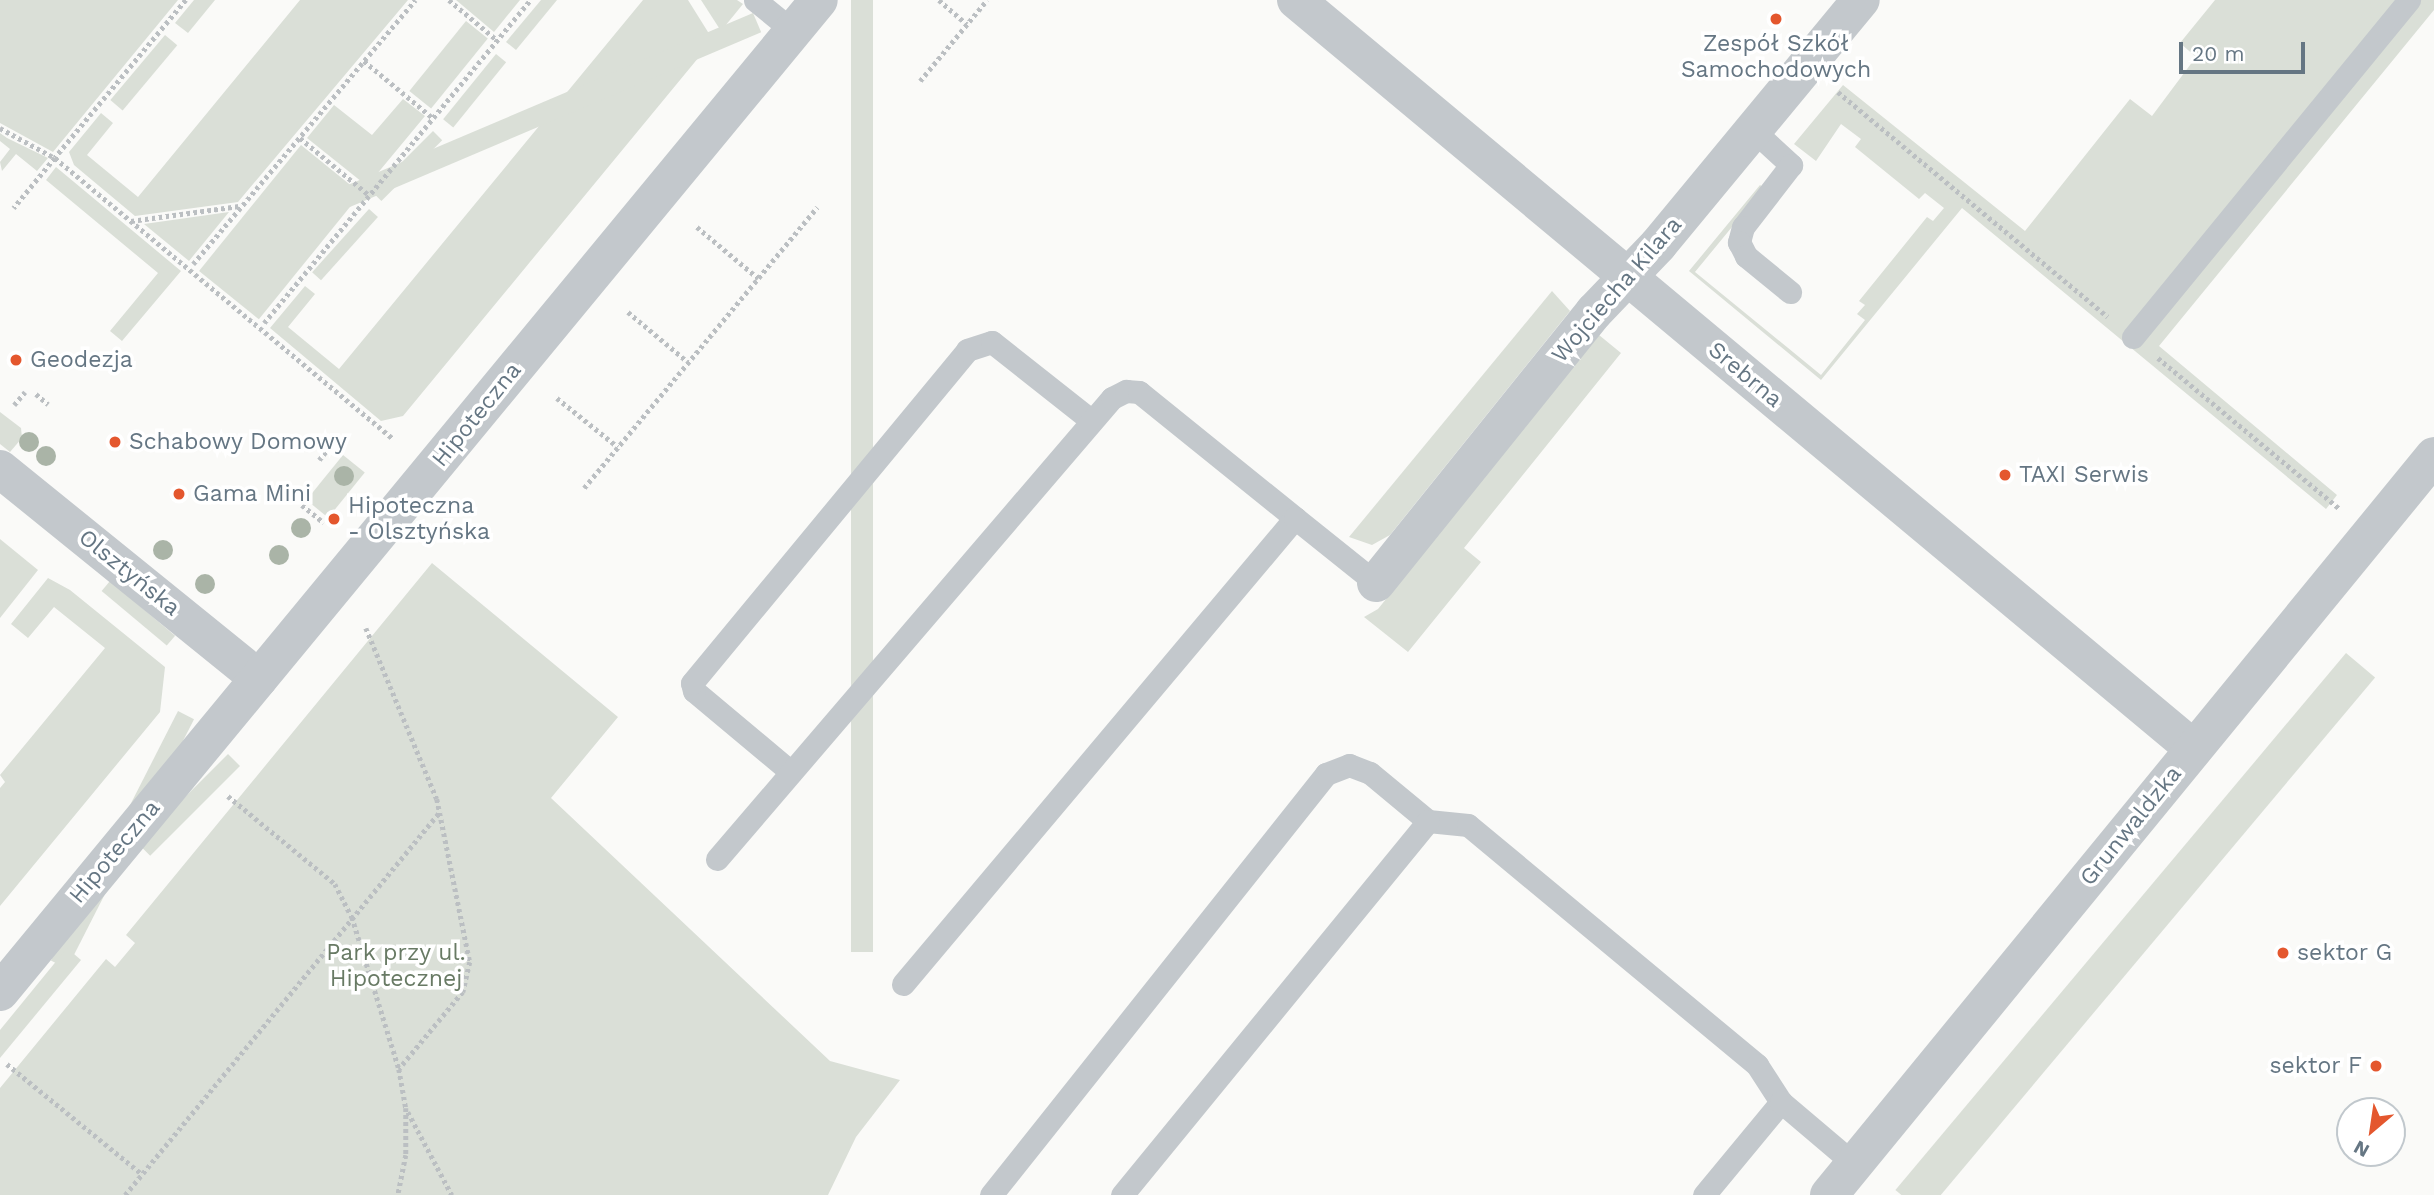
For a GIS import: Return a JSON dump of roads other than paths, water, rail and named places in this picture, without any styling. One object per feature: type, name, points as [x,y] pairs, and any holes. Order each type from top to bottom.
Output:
[{"type":"street","name":"Hipoteczna","points":[[0,992],[819,0]]},
{"type":"street","name":"Srebrna","points":[[1296,0],[2194,749]]},
{"type":"street","name":"Wojciecha Kilara","points":[[1376,583],[1594,312],[1628,278],[1861,0]]},
{"type":"street","name":"Grunwaldzka","points":[[1829,1195],[2434,456]]},
{"type":"street","name":"Olsztyńska","points":[[0,468],[259,678]]},
{"type":"lane","points":[[755,0],[793,31]]},
{"type":"lane","points":[[2133,337],[2409,0]]},
{"type":"lane","points":[[1754,130],[1791,165],[1743,227],[1740,246],[1790,292]]},
{"type":"lane","points":[[791,772],[694,691],[692,683],[967,350],[992,342],[1093,421]]},
{"type":"lane","points":[[717,859],[1112,398],[1126,391],[1139,392],[1376,583]]},
{"type":"lane","points":[[903,984],[1295,518]]},
{"type":"lane","points":[[991,1195],[1326,774],[1349,765],[1370,773],[1427,821],[1468,825],[1757,1065],[1782,1102],[1854,1164]]},
{"type":"lane","points":[[1122,1195],[1427,821]]},
{"type":"lane","points":[[1704,1195],[1782,1102]]},
{"type":"place","name":"Zespół Szkół Samochodowych","points":[[1776,19]]},
{"type":"place","name":"Geodezja","points":[[16,360]]},
{"type":"place","name":"Schabowy Domowy","points":[[115,442]]},
{"type":"place","name":"TAXI Serwis","points":[[2005,475]]},
{"type":"place","name":"Gama Mini","points":[[179,494]]},
{"type":"place","name":"Hipoteczna - Olsztyńska","points":[[334,519]]},
{"type":"place","name":"sektor G","points":[[2283,953]]},
{"type":"place","name":"sektor F","points":[[2376,1066]]},
{"type":"park label","name":"Park przy ul. Hipotecznej","points":[[396,966]]}]
